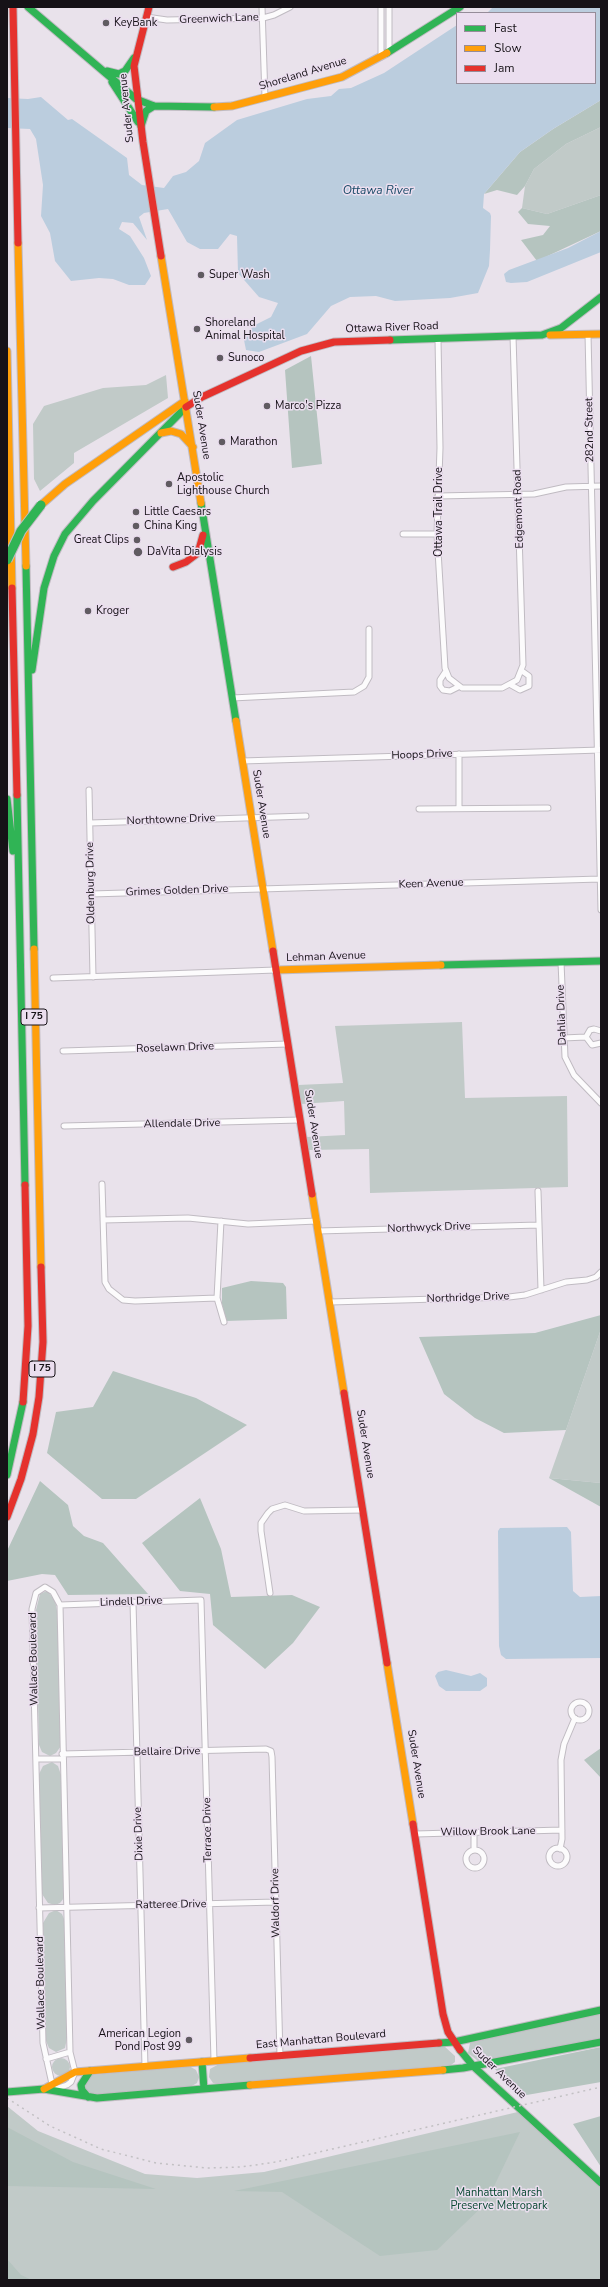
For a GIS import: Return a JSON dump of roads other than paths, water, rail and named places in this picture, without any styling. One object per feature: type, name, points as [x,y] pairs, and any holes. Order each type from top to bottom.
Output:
[{"type":"main road","name":"I 75","points":[[7,1517],[22,1474],[33,1434],[40,1393],[43,1342],[13,7]]},
{"type":"main road","name":"Shoreland Avenue","points":[[28,7],[136,99],[154,106],[208,108],[232,106],[342,77],[390,52],[460,7]]},
{"type":"main road","name":"Suder Avenue","points":[[149,7],[136,55],[136,99],[443,2014],[448,2032],[474,2067],[601,2183]]},
{"type":"main road","points":[[100,68],[119,74],[129,67],[136,55]]},
{"type":"main road","points":[[108,75],[140,126]]},
{"type":"main road","points":[[140,126],[146,112],[154,106]]},
{"type":"main road","name":"Ottawa River Road","points":[[185,404],[301,351],[334,342],[542,335],[566,329],[601,296]]},
{"type":"main road","points":[[566,329],[588,334],[601,334]]},
{"type":"main road","name":"I 75","points":[[7,351],[28,1349],[22,1415],[7,1475]]},
{"type":"main road","points":[[28,693],[44,588],[58,548],[70,528],[87,506],[161,433],[185,404]]},
{"type":"main road","points":[[7,560],[21,531],[41,505],[69,481],[185,404]]},
{"type":"main road","points":[[161,433],[171,431],[181,434],[193,447]]},
{"type":"main road","points":[[173,567],[186,562],[198,554],[202,544],[204,527]]},
{"type":"main road","points":[[7,799],[19,911]]},
{"type":"main road","name":"Lehman Avenue","points":[[276,970],[601,961]]},
{"type":"main road","name":"East Manhattan Boulevard","points":[[49,2088],[75,2072],[454,2042],[601,2010]]},
{"type":"main road","name":"East Manhattan Boulevard","points":[[7,2092],[49,2088],[97,2098],[474,2067],[601,2042]]},
{"type":"main road","points":[[202,2062],[204,2089]]},
{"type":"main road","points":[[88,2097],[82,2090],[81,2085],[84,2076],[91,2071]]},
{"type":"street","points":[[262,7],[266,98]]},
{"type":"street","name":"Greenwich Lane","points":[[146,17],[167,20],[263,18],[274,15],[290,7]]},
{"type":"street","points":[[381,7],[381,57]]},
{"type":"street","points":[[389,7],[390,52]]},
{"type":"street","name":"282nd Street","points":[[588,334],[599,750],[601,910]]},
{"type":"street","name":"Edgemont Road","points":[[513,336],[522,671]]},
{"type":"street","name":"Ottawa Trail Drive","points":[[438,339],[437,534],[446,671],[453,683],[458,687]]},
{"type":"street","points":[[438,496],[546,493],[566,487],[601,486]]},
{"type":"street","points":[[403,534],[437,534]]},
{"type":"street","points":[[232,698],[349,694],[364,686],[370,671],[369,629]]},
{"type":"street","points":[[446,671],[440,680],[440,686],[443,690],[450,691],[458,687],[467,689],[502,688],[511,685],[517,680],[522,671],[529,676],[529,686],[520,690],[511,685]]},
{"type":"street","name":"Hoops Drive","points":[[242,761],[599,750]]},
{"type":"street","points":[[459,754],[459,808]]},
{"type":"street","name":"Oldenburg Drive","points":[[89,790],[93,977]]},
{"type":"street","points":[[419,809],[548,808]]},
{"type":"street","name":"Northtowne Drive","points":[[90,823],[306,816]]},
{"type":"street","name":"Keen Avenue","points":[[263,888],[600,879]]},
{"type":"street","name":"Grimes Golden Drive","points":[[91,894],[263,888]]},
{"type":"street","name":"Dahlia Drive","points":[[561,962],[564,1052],[570,1069],[601,1103]]},
{"type":"street","name":"Lehman Avenue","points":[[52,978],[276,970]]},
{"type":"street","points":[[586,1037],[590,1030],[594,1029],[601,1031]]},
{"type":"street","points":[[563,1038],[586,1037]]},
{"type":"street","points":[[586,1037],[592,1045],[601,1043]]},
{"type":"street","name":"Roselawn Drive","points":[[63,1051],[288,1044]]},
{"type":"street","name":"Allendale Drive","points":[[64,1126],[300,1120]]},
{"type":"street","points":[[102,1184],[105,1282],[116,1296],[123,1300],[135,1301],[218,1298]]},
{"type":"street","points":[[538,1191],[541,1290]]},
{"type":"street","points":[[103,1220],[188,1218],[248,1224],[317,1221]]},
{"type":"street","points":[[221,1221],[218,1298],[224,1322]]},
{"type":"street","name":"Northwyck Drive","points":[[318,1231],[539,1225]]},
{"type":"street","name":"Northridge Drive","points":[[330,1302],[509,1297],[541,1290],[566,1282],[587,1280],[596,1277],[601,1272]]},
{"type":"street","points":[[270,1593],[261,1530],[264,1517],[272,1509],[285,1505],[304,1510],[363,1510]]},
{"type":"street","name":"Wallace Boulevard","points":[[49,2088],[43,2043],[33,1603],[36,1593],[45,1587],[52,1592],[60,1605]]},
{"type":"street","name":"Lindell Drive","points":[[60,1605],[201,1600]]},
{"type":"street","name":"Terrace Drive","points":[[201,1600],[214,2061]]},
{"type":"street","name":"Dixie Drive","points":[[133,1602],[145,2066]]},
{"type":"street","points":[[60,1605],[62,1757],[70,2052],[75,2072]]},
{"type":"street","points":[[560,1849],[562,1830],[561,1756],[567,1735],[575,1718]]},
{"type":"street","name":"Bellaire Drive","points":[[36,1760],[137,1752],[266,1749],[270,1752]]},
{"type":"street","name":"Waldorf Drive","points":[[270,1752],[272,1757],[280,2056]]},
{"type":"street","name":"Willow Brook Lane","points":[[415,1834],[562,1830]]},
{"type":"street","points":[[474,1833],[474,1850]]},
{"type":"street","name":"Ratteree Drive","points":[[39,1908],[276,1902]]},
{"type":"street","points":[[46,2059],[70,2052]]},
{"type":"water","name":"Ottawa River","points":[[493,7],[601,7],[601,100],[553,129],[520,152],[484,194],[483,208],[490,213],[491,216],[490,250],[489,266],[478,293],[450,298],[395,301],[376,296],[350,297],[331,306],[307,334],[259,352],[246,350],[244,340],[253,326],[271,317],[278,303],[259,297],[238,273],[237,236],[230,234],[218,249],[200,249],[187,242],[168,209],[144,213],[139,217],[147,240],[133,223],[122,222],[119,229],[130,236],[144,258],[151,276],[145,285],[129,285],[113,279],[99,278],[71,281],[55,261],[50,233],[41,216],[43,185],[36,139],[30,129],[7,128],[7,98],[28,99],[41,97],[68,120],[72,119],[127,158],[129,175],[142,185],[164,188],[173,176],[186,172],[199,161],[205,143],[237,120],[307,99],[331,96],[339,89],[351,88],[384,73],[456,26],[456,84],[596,84],[596,12],[488,12]]},
{"type":"water","points":[[601,231],[601,252],[527,282],[506,282],[504,274],[509,270],[568,248]]},
{"type":"water","points":[[567,1527],[571,1532],[573,1591],[580,1597],[601,1596],[601,1658],[506,1659],[501,1655],[499,1646],[498,1531],[500,1528]]},
{"type":"water","points":[[446,1670],[471,1676],[480,1673],[487,1678],[487,1686],[480,1691],[446,1691],[439,1686],[435,1676],[438,1672]]},
{"type":"railway","points":[[7,2098],[50,2126],[101,2149],[156,2163],[207,2168],[241,2167],[276,2162],[601,2087]]},
{"type":"place","name":"KeyBank","points":[[106,23]]},
{"type":"place","name":"Super Wash","points":[[201,275]]},
{"type":"place","name":"Shoreland Animal Hospital","points":[[197,329]]},
{"type":"place","name":"Sunoco","points":[[220,358]]},
{"type":"place","name":"Marco's Pizza","points":[[267,406]]},
{"type":"place","name":"Marathon","points":[[222,442]]},
{"type":"place","name":"Apostolic Lighthouse Church","points":[[169,484]]},
{"type":"place","name":"Little Caesars","points":[[136,512]]},
{"type":"place","name":"China King","points":[[136,526]]},
{"type":"place","name":"Great Clips","points":[[137,540]]},
{"type":"place","name":"DaVita Dialysis","points":[[138,552]]},
{"type":"place","name":"Kroger","points":[[88,611]]},
{"type":"place","name":"American Legion Pond Post 99","points":[[189,2040]]},
{"type":"park label","name":"Manhattan Marsh Preserve Metropark","points":[[499,2199]]}]
